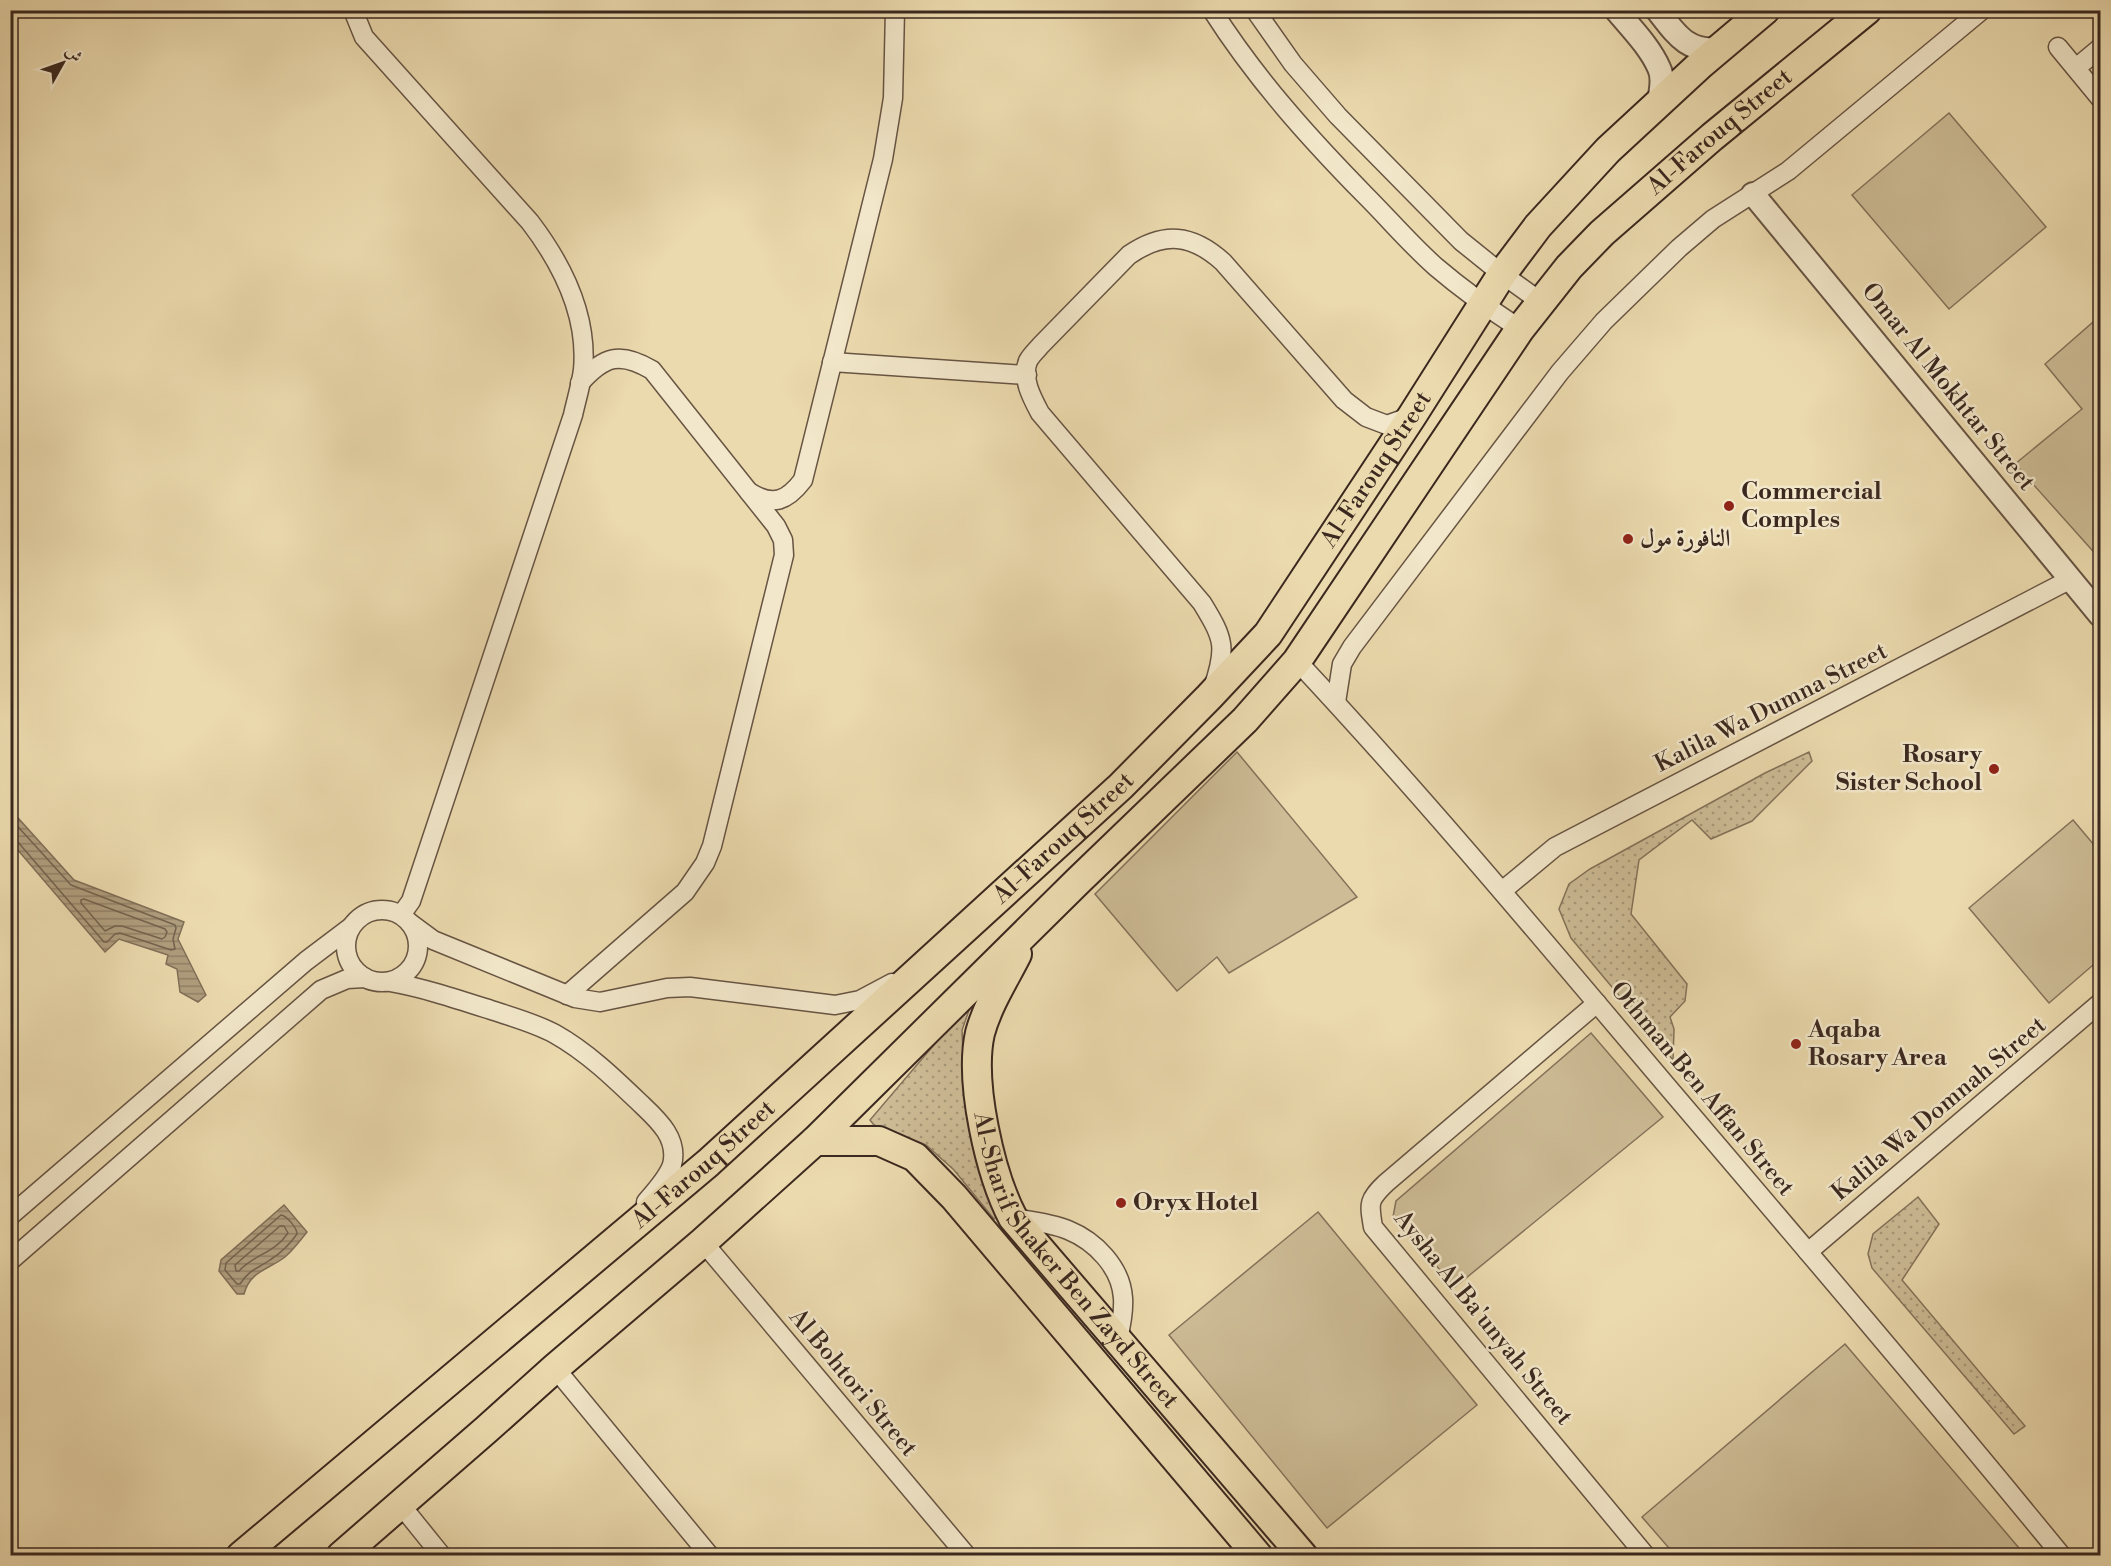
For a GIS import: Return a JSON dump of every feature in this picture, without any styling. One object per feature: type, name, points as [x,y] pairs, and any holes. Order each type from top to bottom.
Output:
[{"type":"main road","name":"Al-Farouq Street","points":[[241,1556],[708,1163],[1121,786],[1209,697],[1269,634],[1502,274],[1538,226],[1608,150],[1659,101],[1765,10]]},
{"type":"main road","name":"Al-Farouq Street","points":[[341,1556],[703,1242],[814,1141],[1030,927],[1245,720],[1297,661],[1520,329],[1569,267],[1634,204],[1867,10]]},
{"type":"main road","name":"Al-Sharif Shaker Ben Zayd Street","points":[[1030,927],[988,1008],[978,1048],[980,1097],[992,1166],[999,1187],[1013,1218],[1303,1556]]},
{"type":"main road","name":"Al-Sharif Shaker Ben Zayd Street","points":[[814,1141],[879,1141],[915,1157],[954,1197],[1258,1556]]},
{"type":"main road","points":[[1239,1534],[1264,1509]]},
{"type":"street","points":[[353,10],[364,37],[546,242],[565,277],[582,330],[583,370],[573,416],[405,919]]},
{"type":"street","points":[[748,491],[761,499],[771,501],[792,494],[803,480],[883,159],[893,98],[895,10]]},
{"type":"street","points":[[1212,10],[1267,87],[1311,139],[1435,266],[1483,305],[1520,329]]},
{"type":"street","points":[[1255,10],[1293,64],[1338,116],[1461,241],[1541,302]]},
{"type":"street","points":[[1616,10],[1660,69],[1662,86],[1659,101]]},
{"type":"street","points":[[1657,10],[1690,45],[1700,50],[1720,49]]},
{"type":"street","points":[[1336,702],[1342,664],[1352,646],[1581,346],[1604,321],[1679,248],[1713,219],[1788,171],[1982,10]]},
{"type":"street","points":[[2058,47],[2100,98]]},
{"type":"street","points":[[2076,69],[2100,48]]},
{"type":"street","name":"Omar Al Mokhtar Street","points":[[1753,194],[2071,579],[2098,608]]},
{"type":"street","points":[[1209,697],[1219,670],[1223,647],[1215,625],[1202,603],[1040,413],[1030,394],[1027,375],[1028,361],[1129,255],[1142,246],[1173,239],[1191,241],[1208,248],[1223,262],[1344,400],[1366,417],[1387,424],[1412,416]]},
{"type":"street","points":[[567,995],[685,892],[705,863],[784,555],[783,540],[776,526],[652,370],[636,361],[623,358],[610,360],[593,368],[580,383]]},
{"type":"street","points":[[832,362],[1027,375]]},
{"type":"street","name":"Kalila Wa Dumna Street","points":[[1502,891],[1554,847],[2071,579]]},
{"type":"street","name":"Othman Ben Affan Street","points":[[1297,661],[1336,702],[1502,891],[2062,1556]]},
{"type":"street","points":[[10,1216],[306,961],[351,927],[358,918],[368,913],[379,910],[390,911],[433,940],[575,998],[600,1002],[667,988],[690,987],[835,1005],[860,1000],[888,986],[929,959]]},
{"type":"street","points":[[10,1261],[321,990],[347,979],[365,978],[377,982],[390,981],[401,977],[411,969],[417,958],[418,945],[416,933],[405,919]]},
{"type":"street","points":[[351,927],[346,950],[349,960],[365,978]]},
{"type":"street","points":[[390,981],[418,987],[536,1025],[555,1034],[606,1070],[660,1122],[670,1137],[673,1150],[672,1164],[665,1180],[604,1251]]},
{"type":"street","name":"Aysha Al Ba'unyah Street","points":[[1597,1003],[1386,1183],[1372,1197],[1369,1204],[1373,1227],[1646,1556]]},
{"type":"street","name":"Kalila Wa Domnah Street","points":[[1808,1252],[2100,1003]]},
{"type":"street","points":[[1013,1218],[1067,1229],[1091,1243],[1109,1261],[1119,1279],[1123,1298],[1123,1316],[1118,1339]]},
{"type":"street","name":"Al Bohtori Street","points":[[703,1242],[967,1556]]},
{"type":"street","points":[[555,1368],[710,1556]]},
{"type":"street","points":[[400,1504],[442,1556]]},
{"type":"shaded area","points":[[1949,113],[2046,227],[1949,309],[1852,195]]},
{"type":"shaded area","points":[[2100,316],[2100,559],[2015,464],[2082,409],[2045,364]]},
{"type":"shaded area","points":[[1237,752],[1357,897],[1229,973],[1217,957],[1177,991],[1095,894]]},
{"type":"shaded area","points":[[1809,752],[1812,761],[1752,821],[1711,839],[1692,820],[1639,860],[1631,914],[1687,984],[1685,1001],[1670,1017],[1674,1029],[1673,1060],[1571,938],[1559,909],[1569,884],[1590,869],[1765,773]]},
{"type":"shaded area","points":[[2073,820],[2100,852],[2100,959],[2049,1003],[1969,908]]},
{"type":"shaded area","points":[[973,999],[962,1030],[965,1095],[1002,1213],[994,1219],[954,1170],[926,1145],[874,1125],[870,1120]]},
{"type":"shaded area","points":[[1591,1033],[1663,1117],[1455,1287],[1393,1217],[1396,1201]]},
{"type":"shaded area","points":[[1918,1197],[1939,1224],[1902,1280],[2025,1426],[2014,1434],[1872,1268],[1868,1254],[1873,1234]]},
{"type":"shaded area","points":[[1318,1212],[1477,1405],[1327,1528],[1169,1335]]},
{"type":"shaded area","points":[[1845,1344],[2025,1555],[1675,1555],[1642,1517]]},
{"type":"water","points":[[10,809],[74,880],[184,922],[178,939],[206,995],[198,1002],[180,992],[177,969],[166,964],[168,955],[119,939],[105,952],[11,842]]},
{"type":"water","points":[[284,1205],[307,1232],[285,1257],[255,1276],[244,1294],[237,1294],[219,1271],[221,1260]]},
{"type":"place","name":"Commercial Comples","points":[[1729,506]]},
{"type":"place","name":"النافورة مول","points":[[1628,539]]},
{"type":"place","name":"Rosary Sister School","points":[[1994,769]]},
{"type":"place","name":"Aqaba Rosary Area","points":[[1796,1044]]},
{"type":"place","name":"Oryx Hotel","points":[[1121,1203]]}]
